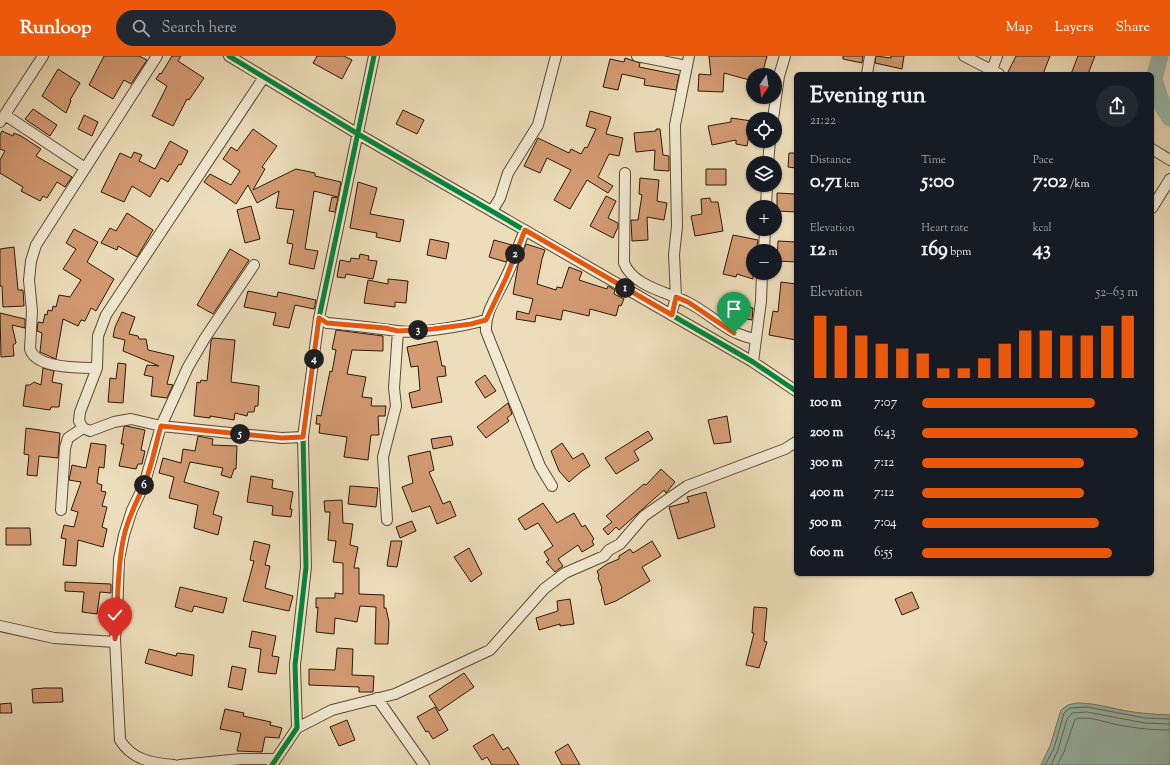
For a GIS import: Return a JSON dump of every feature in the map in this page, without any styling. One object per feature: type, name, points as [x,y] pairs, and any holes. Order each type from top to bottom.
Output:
[{"type":"street","points":[[43,56],[2,118],[85,168]]},
{"type":"street","points":[[97,368],[67,368],[38,360],[32,355],[30,350],[32,311],[29,280],[31,261],[36,245],[157,56]]},
{"type":"street","points":[[229,56],[358,134],[753,362],[794,390]]},
{"type":"street","points":[[297,728],[295,666],[306,567],[303,437],[319,318],[374,56]]},
{"type":"street","points":[[492,211],[500,198],[508,173],[538,125],[556,56]]},
{"type":"street","points":[[637,56],[688,61],[675,125],[677,226],[674,255],[676,297],[672,315]]},
{"type":"street","points":[[774,112],[779,76],[785,56]]},
{"type":"street","points":[[867,72],[870,56]]},
{"type":"street","points":[[964,56],[996,72],[997,56]]},
{"type":"street","points":[[264,77],[106,314],[98,336],[97,368],[80,412],[79,421],[83,428],[90,431],[114,422],[131,419],[161,426],[282,438],[303,437]]},
{"type":"street","points":[[1154,151],[1170,160]]},
{"type":"street","points":[[625,173],[624,263],[627,271],[658,292],[688,302],[734,333],[756,339]]},
{"type":"street","points":[[1154,205],[1170,179]]},
{"type":"street","points":[[525,230],[506,278],[486,320],[486,331],[540,466],[552,486]]},
{"type":"street","points":[[174,765],[146,760],[131,754],[126,750],[120,740],[115,642],[119,560],[124,535],[132,510],[144,485],[161,426],[188,367],[205,338],[254,265]]},
{"type":"street","points":[[753,362],[761,280]]},
{"type":"street","points":[[319,318],[327,323],[385,328],[398,331],[456,326],[486,320]]},
{"type":"street","points":[[386,520],[383,458],[396,406],[394,388],[398,331]]},
{"type":"street","points":[[61,510],[64,448],[68,438],[83,428]]},
{"type":"street","points":[[180,765],[227,760],[274,762],[297,728],[332,710],[395,694],[490,650],[544,589],[565,573],[604,556],[609,550],[620,544],[644,516],[687,486],[785,449],[794,443]]},
{"type":"street","points":[[0,626],[54,638],[115,642]]},
{"type":"street","points":[[377,698],[424,765]]},
{"type":"water","points":[[1076,703],[1136,712],[1170,715],[1170,765],[1041,765],[1050,746],[1061,710],[1068,705]]},
{"type":"building","points":[[104,56],[139,56],[147,60],[131,84],[124,80],[113,99],[89,85]]},
{"type":"building","points":[[172,56],[181,56],[178,61],[204,78],[189,100],[187,99],[173,126],[152,116],[167,86],[156,79],[160,73],[161,74]]},
{"type":"building","points":[[317,56],[344,56],[352,60],[342,79],[313,63]]},
{"type":"building","points":[[709,56],[767,56],[764,68],[746,68],[746,79],[724,73],[723,92],[698,91],[699,74],[711,75]]},
{"type":"building","points":[[843,56],[863,56],[862,63],[843,59]]},
{"type":"building","points":[[876,56],[891,58],[891,56],[904,56],[902,69],[875,63]]},
{"type":"building","points":[[1016,56],[1050,56],[1044,72],[1008,72]]},
{"type":"building","points":[[1078,56],[1095,56],[1089,72],[1072,72]]},
{"type":"building","points":[[625,58],[640,63],[639,67],[679,75],[676,90],[644,85],[645,79],[622,74],[618,90],[603,87],[610,59],[624,62]]},
{"type":"building","points":[[58,69],[80,83],[70,100],[71,101],[66,113],[42,96]]},
{"type":"building","points":[[33,109],[57,125],[50,136],[25,119]]},
{"type":"building","points":[[403,110],[424,120],[417,134],[396,124]]},
{"type":"building","points":[[590,111],[611,117],[606,134],[623,138],[619,156],[609,154],[598,177],[613,186],[608,193],[587,180],[570,209],[554,200],[571,170],[547,158],[540,173],[524,166],[538,138],[569,153],[571,149],[581,154],[585,147],[587,148],[596,129],[586,126]]},
{"type":"building","points":[[84,115],[98,122],[92,136],[78,129]]},
{"type":"building","points":[[731,118],[746,120],[746,146],[736,144],[736,140],[712,145],[708,126],[731,122]]},
{"type":"building","points":[[253,129],[277,146],[262,167],[265,169],[253,190],[296,169],[315,173],[315,176],[341,182],[338,197],[314,191],[305,249],[318,251],[314,269],[289,264],[293,244],[287,243],[294,210],[276,208],[279,191],[257,203],[248,185],[236,204],[204,182],[210,174],[231,185],[240,171],[223,159],[231,147],[237,151]]},
{"type":"building","points":[[656,129],[660,129],[663,155],[669,156],[669,171],[654,170],[655,150],[636,152],[634,133],[656,131]]},
{"type":"building","points":[[2,131],[13,136],[14,133],[21,136],[41,149],[36,156],[72,177],[65,187],[57,182],[47,198],[43,196],[40,201],[21,191],[23,187],[0,173],[0,160],[5,151],[0,149],[0,135]]},
{"type":"building","points":[[170,141],[188,151],[181,165],[179,164],[168,182],[161,178],[150,197],[132,186],[124,202],[101,192],[120,153],[131,158],[134,152],[142,155],[139,161],[155,169]]},
{"type":"building","points":[[789,153],[794,153],[794,168],[788,167]]},
{"type":"building","points":[[706,169],[726,169],[726,185],[706,185]]},
{"type":"building","points":[[640,178],[659,180],[657,201],[667,203],[664,220],[647,217],[648,240],[632,241],[631,220],[638,220],[642,195],[639,194]]},
{"type":"building","points":[[358,182],[377,188],[370,214],[404,220],[400,242],[376,237],[377,233],[350,228]]},
{"type":"building","points":[[777,193],[794,194],[794,212],[782,211],[782,200],[777,200]]},
{"type":"building","points":[[606,196],[616,201],[608,218],[618,223],[618,227],[613,238],[590,226]]},
{"type":"building","points":[[332,197],[338,198],[335,212],[329,211]]},
{"type":"building","points":[[710,198],[711,202],[718,202],[723,231],[695,236],[691,216],[702,214],[701,199]]},
{"type":"building","points":[[251,206],[260,239],[245,243],[237,210]]},
{"type":"building","points":[[127,213],[153,230],[137,257],[118,246],[117,250],[101,243],[110,228],[116,231]]},
{"type":"building","points":[[74,229],[98,242],[87,262],[114,279],[96,311],[91,308],[85,321],[81,320],[78,326],[63,319],[56,359],[40,352],[42,333],[37,331],[38,322],[43,323],[45,314],[47,315],[48,310],[52,311],[53,306],[56,307],[59,295],[70,297],[81,280],[63,269],[76,249],[66,243]]},
{"type":"building","points":[[733,235],[758,240],[757,244],[746,244],[746,277],[737,274],[736,277],[723,274]]},
{"type":"building","points":[[430,239],[449,243],[446,259],[427,255]]},
{"type":"building","points":[[494,240],[512,245],[506,262],[489,257]]},
{"type":"building","points":[[778,241],[794,242],[794,262],[782,261],[782,244],[778,244]]},
{"type":"building","points":[[526,244],[545,250],[537,284],[556,290],[557,287],[562,288],[569,267],[582,272],[579,280],[607,289],[608,286],[615,290],[614,294],[624,299],[621,306],[619,305],[616,316],[590,309],[589,316],[563,310],[561,320],[536,315],[535,322],[516,319],[517,311],[529,314],[533,299],[513,294],[518,265]]},
{"type":"building","points":[[14,247],[18,290],[23,290],[24,306],[3,307],[2,286],[0,286],[0,249]]},
{"type":"building","points":[[230,249],[249,260],[213,314],[197,305]]},
{"type":"building","points":[[360,254],[369,256],[368,260],[377,261],[373,279],[346,274],[345,278],[337,277],[340,260],[350,262],[351,258],[359,259]]},
{"type":"building","points":[[388,279],[408,281],[406,303],[395,302],[395,307],[364,303],[368,280],[388,284]]},
{"type":"building","points":[[781,282],[794,284],[794,340],[769,335],[773,311],[778,312]]},
{"type":"building","points":[[248,291],[277,297],[278,292],[316,300],[314,309],[295,305],[289,328],[273,325],[276,313],[244,307]]},
{"type":"building","points":[[727,299],[748,304],[747,307],[753,308],[752,320],[724,314]]},
{"type":"building","points":[[122,312],[135,317],[129,334],[138,336],[139,339],[146,339],[148,350],[174,356],[167,384],[173,385],[167,398],[151,396],[153,377],[144,375],[147,365],[159,366],[123,351],[125,340],[113,337],[115,327]]},
{"type":"building","points":[[0,313],[25,319],[25,328],[12,325],[16,343],[13,345],[14,356],[1,357]]},
{"type":"building","points":[[336,330],[383,336],[383,351],[352,350],[347,374],[366,377],[362,397],[372,398],[371,406],[386,406],[385,416],[378,416],[379,435],[371,435],[368,460],[344,457],[347,437],[319,433],[320,424],[316,424],[317,415],[321,416],[330,371],[332,372],[336,350],[332,349]]},
{"type":"building","points":[[213,338],[235,340],[231,382],[259,386],[258,406],[255,406],[254,412],[248,412],[247,416],[235,413],[234,420],[210,416],[210,418],[194,416],[197,382],[200,383],[201,380],[207,381],[211,341]]},
{"type":"building","points":[[437,341],[442,366],[445,366],[446,376],[437,377],[442,402],[412,408],[409,393],[420,390],[418,366],[411,367],[407,347]]},
{"type":"building","points":[[118,363],[126,364],[123,403],[108,402],[110,378],[116,379]]},
{"type":"building","points":[[43,368],[54,371],[52,382],[62,384],[59,407],[51,407],[50,410],[23,406],[26,385],[30,385],[34,382],[41,385]]},
{"type":"building","points":[[485,375],[496,391],[485,398],[475,382]]},
{"type":"building","points":[[508,403],[512,414],[507,418],[509,421],[486,438],[477,427]]},
{"type":"building","points":[[727,416],[731,442],[714,444],[708,420]]},
{"type":"building","points":[[126,426],[145,430],[141,450],[145,451],[142,464],[138,464],[136,469],[119,466],[124,444],[121,444],[124,427]]},
{"type":"building","points":[[26,428],[60,433],[58,458],[39,456],[37,476],[27,475],[29,455],[24,454]]},
{"type":"building","points":[[648,431],[653,439],[634,451],[639,460],[616,474],[605,458]]},
{"type":"building","points":[[198,436],[213,439],[212,445],[237,446],[236,469],[234,469],[231,478],[221,475],[223,468],[190,462],[184,482],[219,492],[213,514],[222,517],[218,535],[194,528],[198,505],[169,498],[174,477],[159,473],[163,458],[181,463],[183,449],[195,451]]},
{"type":"building","points":[[451,436],[453,445],[433,449],[431,439]]},
{"type":"building","points":[[91,443],[106,445],[104,468],[99,467],[97,483],[102,485],[101,491],[106,492],[102,506],[107,507],[102,527],[107,529],[103,547],[78,540],[76,566],[63,565],[66,539],[61,538],[64,525],[74,527],[78,512],[71,510],[81,482],[69,480],[72,465],[86,468]]},
{"type":"building","points":[[562,443],[573,459],[583,453],[590,466],[569,482],[559,471],[551,451]]},
{"type":"building","points":[[430,451],[434,470],[429,472],[443,504],[450,501],[456,516],[437,524],[430,506],[412,512],[402,487],[413,483],[408,456]]},
{"type":"building","points":[[661,469],[675,482],[666,493],[664,490],[619,530],[616,527],[608,535],[603,529],[612,522],[606,516],[644,484],[646,485]]},
{"type":"building","points":[[251,476],[273,480],[272,488],[293,492],[290,509],[292,509],[291,517],[272,515],[273,506],[247,502]]},
{"type":"building","points":[[350,486],[378,488],[376,507],[348,504]]},
{"type":"building","points":[[706,492],[715,527],[678,539],[669,507],[689,502],[687,497]]},
{"type":"building","points":[[342,500],[343,523],[353,524],[350,545],[358,547],[354,568],[359,568],[359,594],[384,595],[384,608],[386,608],[389,622],[388,644],[375,644],[376,607],[360,606],[357,622],[335,618],[334,634],[316,632],[318,607],[316,608],[316,598],[335,598],[335,593],[343,594],[343,563],[333,562],[336,541],[328,540],[330,512],[325,512],[324,501]]},
{"type":"building","points":[[543,503],[557,523],[574,513],[582,527],[585,525],[594,539],[592,541],[594,545],[582,552],[578,545],[558,559],[563,566],[555,572],[546,562],[549,560],[544,552],[553,546],[538,523],[525,530],[518,519]]},
{"type":"building","points":[[412,521],[416,531],[400,538],[396,527]]},
{"type":"building","points":[[6,528],[30,528],[31,545],[6,545]]},
{"type":"building","points":[[254,541],[270,545],[265,565],[270,566],[265,588],[293,596],[289,611],[243,601],[254,561],[250,560]]},
{"type":"building","points":[[391,541],[402,541],[397,567],[387,566]]},
{"type":"building","points":[[652,541],[661,556],[642,567],[650,581],[616,601],[605,605],[597,571],[607,564],[619,559],[619,556],[630,549],[633,553]]},
{"type":"building","points":[[469,548],[482,574],[471,582],[454,557]]},
{"type":"building","points":[[65,582],[111,584],[111,593],[100,592],[97,614],[82,612],[84,592],[65,591]]},
{"type":"building","points":[[180,587],[227,598],[223,613],[194,606],[192,612],[175,607]]},
{"type":"building","points":[[912,592],[919,608],[902,615],[895,599]]},
{"type":"building","points":[[570,599],[574,624],[560,626],[560,624],[539,630],[536,618],[558,611],[557,601]]},
{"type":"building","points":[[754,607],[767,608],[764,641],[767,642],[759,668],[746,665],[754,633],[752,633]]},
{"type":"building","points":[[252,631],[276,636],[272,656],[279,657],[276,674],[258,672],[261,649],[249,647]]},
{"type":"building","points":[[337,648],[353,649],[352,675],[374,676],[373,692],[359,692],[359,687],[309,685],[309,669],[335,670]]},
{"type":"building","points":[[149,649],[176,656],[177,653],[194,655],[192,676],[145,663]]},
{"type":"building","points":[[232,666],[246,669],[242,690],[228,687]]},
{"type":"building","points":[[464,673],[474,687],[439,711],[429,696]]},
{"type":"building","points":[[62,688],[63,702],[33,703],[32,689]]},
{"type":"building","points":[[11,703],[12,713],[0,713],[0,704]]},
{"type":"building","points":[[435,707],[448,730],[433,739],[428,731],[426,732],[417,717]]},
{"type":"building","points":[[225,709],[244,713],[243,716],[271,722],[270,725],[282,728],[279,738],[265,737],[262,752],[237,751],[241,733],[220,729]]},
{"type":"building","points":[[347,720],[355,740],[339,746],[330,727]]},
{"type":"building","points":[[493,734],[503,750],[508,747],[519,765],[492,765],[487,757],[482,760],[473,746]]},
{"type":"building","points":[[568,744],[580,765],[562,765],[555,752]]},
{"type":"waterway","points":[[1160,56],[1154,79],[1163,107],[1170,118]]},
{"type":"cycle path","points":[[229,56],[358,134],[753,362],[794,390]]},
{"type":"cycle path","points":[[272,765],[297,728],[295,665],[306,567],[303,437],[319,318],[374,56]]},
{"type":"route","points":[[115,639],[118,617],[118,571],[124,535],[132,510],[144,485],[161,426],[282,438],[303,437],[319,318],[327,323],[385,328],[398,331],[433,329],[471,324],[486,320],[488,313],[506,278],[525,230],[672,315],[676,297],[688,302],[734,333]]}]
